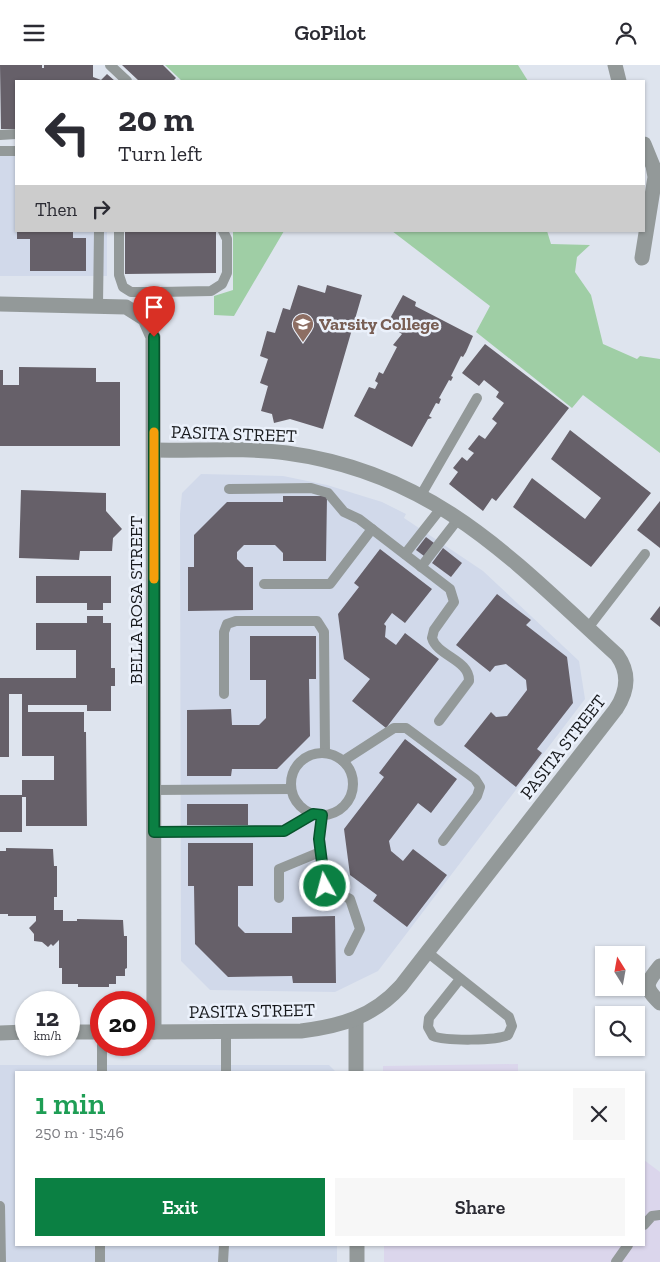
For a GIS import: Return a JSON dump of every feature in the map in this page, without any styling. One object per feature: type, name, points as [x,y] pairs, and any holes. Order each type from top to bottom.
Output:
[{"type":"street","points":[[615,65],[619,80]]},
{"type":"street","points":[[642,258],[655,177],[653,166],[645,146]]},
{"type":"street","points":[[0,304],[126,307],[145,319]]},
{"type":"street","name":"BELLA ROSA STREET","points":[[145,319],[154,337],[154,832],[150,991]]},
{"type":"street","name":"PASITA STREET","points":[[154,450],[268,451],[309,456],[362,470],[420,495],[459,518],[501,549],[616,655],[624,667],[626,679],[622,700],[427,953],[392,995],[356,1020],[334,1026],[301,1031],[155,1032]]},
{"type":"street","points":[[660,966],[648,982],[647,987],[649,993],[660,1003]]},
{"type":"street","points":[[356,1020],[356,1071]]},
{"type":"street","points":[[0,1033],[15,1032]]},
{"type":"street","points":[[357,1246],[358,1262]]},
{"type":"lane","points":[[110,65],[126,80]]},
{"type":"lane","points":[[0,135],[15,135]]},
{"type":"lane","points":[[0,151],[15,151]]},
{"type":"lane","points":[[98,232],[98,305]]},
{"type":"lane","points":[[119,232],[119,275],[123,287],[131,292],[211,291],[222,284],[227,273],[227,239],[224,232]]},
{"type":"lane","points":[[145,319],[160,306],[160,292]]},
{"type":"lane","points":[[420,495],[478,398]]},
{"type":"lane","points":[[229,489],[311,488],[328,493],[344,512],[359,519],[450,589],[454,597],[452,606],[432,634],[433,643],[465,668],[469,676],[467,685],[439,721]]},
{"type":"lane","points":[[405,554],[442,507]]},
{"type":"lane","points":[[421,567],[459,518]]},
{"type":"lane","points":[[264,584],[330,584],[372,529]]},
{"type":"lane","points":[[588,629],[645,554]]},
{"type":"lane","points":[[224,694],[224,633],[227,624],[236,621],[317,621],[324,632],[325,753]]},
{"type":"lane","points":[[342,761],[394,729],[406,728],[475,779],[480,787],[477,796],[442,841]]},
{"type":"lane","points":[[154,832],[284,831],[318,814],[338,810],[350,797],[351,772],[342,761],[335,756],[325,753],[314,754],[300,761],[292,774],[291,789],[298,805],[318,814]]},
{"type":"lane","points":[[154,790],[291,789]]},
{"type":"lane","points":[[318,814],[320,852],[325,886],[350,899],[358,924],[359,933],[349,951]]},
{"type":"lane","points":[[279,898],[279,869],[320,852]]},
{"type":"lane","points":[[427,953],[509,1017],[512,1026],[508,1035],[498,1038],[444,1038],[433,1036],[428,1027],[429,1018],[460,979]]},
{"type":"lane","points":[[226,1031],[226,1071]]},
{"type":"lane","points":[[102,1056],[102,1071]]},
{"type":"lane","points":[[0,1206],[1,1262]]},
{"type":"lane","points":[[645,1224],[652,1216],[660,1215]]},
{"type":"lane","points":[[100,1246],[100,1262]]},
{"type":"lane","points":[[224,1246],[224,1262]]},
{"type":"lane","points":[[616,1262],[627,1246]]},
{"type":"shaded area","points":[[0,146],[15,146],[15,232],[107,232],[107,276],[0,276]]},
{"type":"shaded area","points":[[201,474],[283,476],[327,485],[382,502],[406,514],[404,518],[483,571],[579,661],[585,699],[378,971],[335,992],[210,990],[181,961],[180,514],[182,493]]},
{"type":"shaded area","points":[[518,1064],[518,1071],[383,1071],[383,1066]]},
{"type":"shaded area","points":[[0,1065],[329,1065],[335,1071],[15,1071],[15,1246],[337,1246],[337,1262],[0,1262]]},
{"type":"shaded area","points":[[645,1161],[660,1172],[660,1262],[384,1262],[384,1246],[645,1246]]},
{"type":"green space","points":[[165,65],[518,65],[527,80],[181,80]]},
{"type":"green space","points":[[233,232],[283,232],[234,316],[214,315],[214,296],[233,290]]},
{"type":"green space","points":[[393,232],[547,232],[551,244],[590,245],[577,257],[575,272],[591,295],[603,344],[637,359],[640,356],[660,359],[660,453],[583,395],[572,408],[476,332],[490,306]]},
{"type":"building","points":[[0,65],[42,65],[42,68],[44,68],[44,65],[93,65],[93,77],[101,80],[15,80],[15,129],[1,129]]},
{"type":"building","points":[[122,65],[163,65],[176,78],[174,80],[138,80]]},
{"type":"building","points":[[107,74],[114,80],[101,80]]},
{"type":"building","points":[[17,232],[73,232],[73,238],[86,238],[86,271],[30,271],[30,239],[17,239]]},
{"type":"building","points":[[125,232],[216,232],[216,273],[125,274]]},
{"type":"building","points":[[298,285],[325,293],[327,285],[362,295],[323,429],[290,419],[274,423],[272,414],[261,411],[268,386],[260,383],[268,359],[260,356],[267,331],[275,333],[283,308],[290,310]]},
{"type":"building","points":[[403,295],[416,302],[415,306],[473,336],[466,352],[463,357],[461,356],[451,376],[453,377],[451,381],[449,380],[439,398],[441,399],[439,404],[436,403],[429,416],[432,418],[428,419],[412,447],[354,416],[369,387],[375,389],[378,383],[375,381],[379,372],[383,374],[397,347],[393,345],[402,334],[387,324]]},
{"type":"building","points":[[485,344],[569,408],[496,501],[492,498],[483,511],[449,484],[458,472],[453,468],[462,457],[467,461],[474,453],[468,449],[479,435],[485,439],[497,423],[492,419],[504,403],[496,397],[499,392],[484,380],[479,386],[462,373]]},
{"type":"building","points":[[19,367],[96,368],[96,382],[120,382],[120,446],[0,446],[0,370],[3,370],[3,385],[19,385]]},
{"type":"building","points":[[570,430],[651,493],[591,567],[513,507],[532,478],[585,519],[601,498],[551,459]]},
{"type":"building","points":[[21,490],[106,493],[106,511],[122,529],[113,538],[112,551],[80,551],[79,560],[19,558]]},
{"type":"building","points":[[283,496],[327,496],[326,561],[283,561],[283,553],[275,545],[244,545],[237,552],[237,559],[245,567],[253,567],[253,610],[188,611],[188,567],[194,567],[194,535],[227,502],[283,502]]},
{"type":"building","points":[[660,501],[660,548],[637,530]]},
{"type":"building","points":[[426,537],[434,543],[424,556],[416,550]]},
{"type":"building","points":[[443,548],[462,563],[451,577],[432,563]]},
{"type":"building","points":[[380,549],[432,589],[405,623],[392,613],[384,624],[386,626],[385,637],[396,645],[405,633],[439,659],[386,728],[352,701],[370,679],[344,659],[338,614],[359,587],[354,583]]},
{"type":"building","points":[[36,576],[111,576],[111,603],[103,603],[103,610],[87,610],[87,603],[36,603]]},
{"type":"building","points":[[497,594],[531,620],[526,625],[567,657],[573,703],[537,749],[542,753],[516,787],[464,746],[491,712],[496,717],[507,716],[527,690],[526,680],[506,664],[495,666],[490,672],[456,645]]},
{"type":"building","points":[[660,606],[660,627],[650,619]]},
{"type":"building","points":[[87,616],[103,616],[103,623],[111,623],[111,668],[115,668],[115,686],[111,686],[111,711],[87,711],[87,705],[28,705],[28,712],[84,712],[87,826],[26,826],[26,797],[22,797],[22,832],[0,832],[0,795],[22,795],[22,780],[54,780],[54,756],[22,756],[22,694],[9,694],[9,757],[0,757],[0,678],[76,678],[76,650],[36,650],[36,623],[87,623]]},
{"type":"building","points":[[250,636],[316,636],[316,679],[309,679],[310,736],[277,769],[232,769],[231,776],[187,776],[187,710],[231,709],[232,725],[259,725],[266,718],[266,680],[250,680]]},
{"type":"building","points":[[405,739],[457,779],[431,813],[418,803],[389,841],[391,851],[403,861],[413,849],[447,875],[407,927],[373,901],[377,895],[350,875],[344,829],[384,777],[379,773]]},
{"type":"building","points":[[187,804],[248,804],[248,825],[187,825]]},
{"type":"building","points":[[188,843],[253,843],[253,886],[238,886],[238,926],[245,933],[292,933],[292,917],[335,916],[336,983],[293,983],[292,976],[228,977],[195,944],[194,886],[188,886]]},
{"type":"building","points":[[6,848],[53,849],[54,866],[57,866],[57,897],[54,897],[54,910],[63,910],[63,921],[77,921],[77,919],[123,920],[124,936],[127,936],[127,968],[125,969],[125,976],[116,976],[116,984],[109,984],[109,987],[78,987],[78,984],[62,984],[62,968],[59,968],[59,940],[53,946],[51,944],[48,947],[42,942],[34,941],[34,934],[29,928],[36,921],[36,916],[8,916],[8,914],[0,914],[0,851],[6,851]]},
{"type":"slow traffic","points":[[154,432],[154,579]]},
{"type":"place","name":"Varsity College","points":[[303,343]]},
{"type":"route","points":[[154,337],[154,832],[284,831],[313,814],[322,815],[319,839],[325,886]]}]
